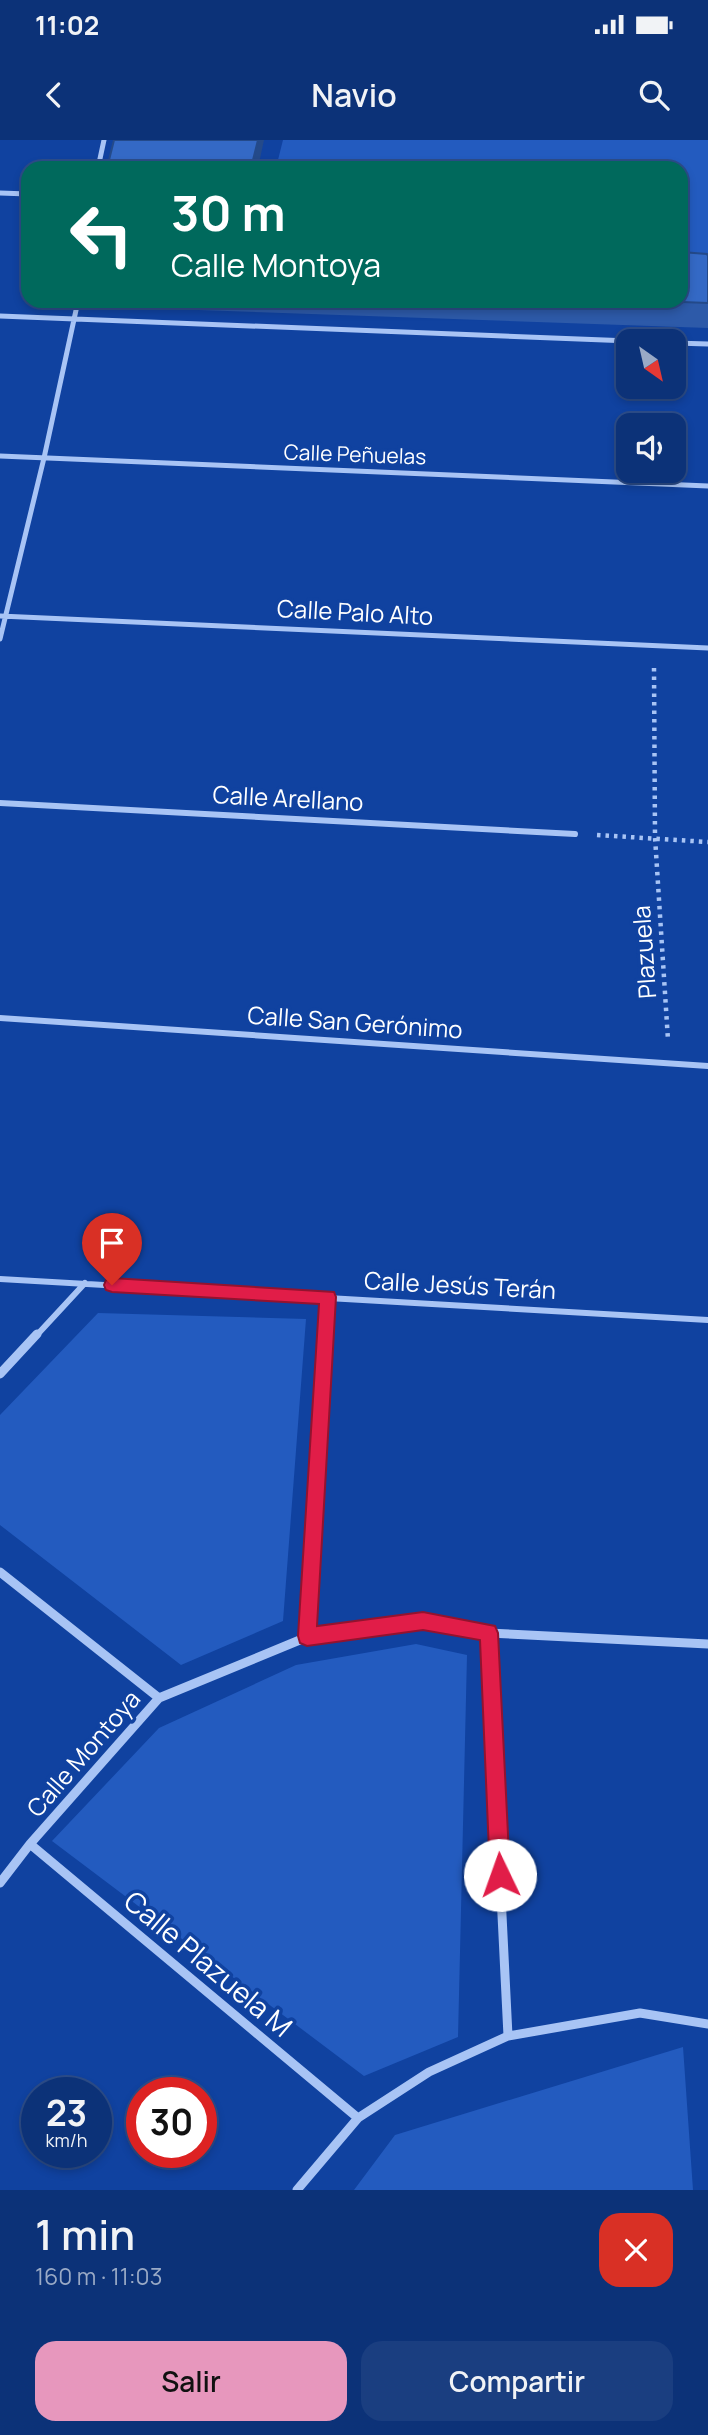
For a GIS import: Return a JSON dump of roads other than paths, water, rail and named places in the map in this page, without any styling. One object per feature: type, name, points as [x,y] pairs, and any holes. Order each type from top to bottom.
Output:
[{"type":"street","points":[[99,161],[104,140]]},
{"type":"street","points":[[0,193],[21,194]]},
{"type":"street","points":[[0,639],[3,616],[44,458],[77,308]]},
{"type":"street","points":[[0,316],[616,340]]},
{"type":"street","points":[[686,343],[708,344]]},
{"type":"street","name":"Calle Peñuelas","points":[[0,456],[708,486]]},
{"type":"street","name":"Calle Palo Alto","points":[[3,616],[708,648]]},
{"type":"street","name":"Calle Arellano","points":[[0,803],[575,834]]},
{"type":"street","name":"Calle San Gerónimo","points":[[0,1018],[708,1066]]},
{"type":"street","name":"Calle Jesús Terán","points":[[0,1279],[708,1320]]},
{"type":"street","points":[[0,1374],[85,1283]]},
{"type":"street","points":[[307,1636],[328,1297]]},
{"type":"street","points":[[0,1572],[159,1698]]},
{"type":"street","name":"Calle Montoya","points":[[0,1882],[30,1844],[159,1698],[307,1636],[423,1621],[488,1633],[708,1644]]},
{"type":"street","points":[[488,1633],[508,2036]]},
{"type":"street","name":"Calle Plazuela M","points":[[30,1844],[358,2118]]},
{"type":"street","points":[[297,2190],[358,2118],[429,2072],[508,2036],[640,2012],[708,2026]]}]
